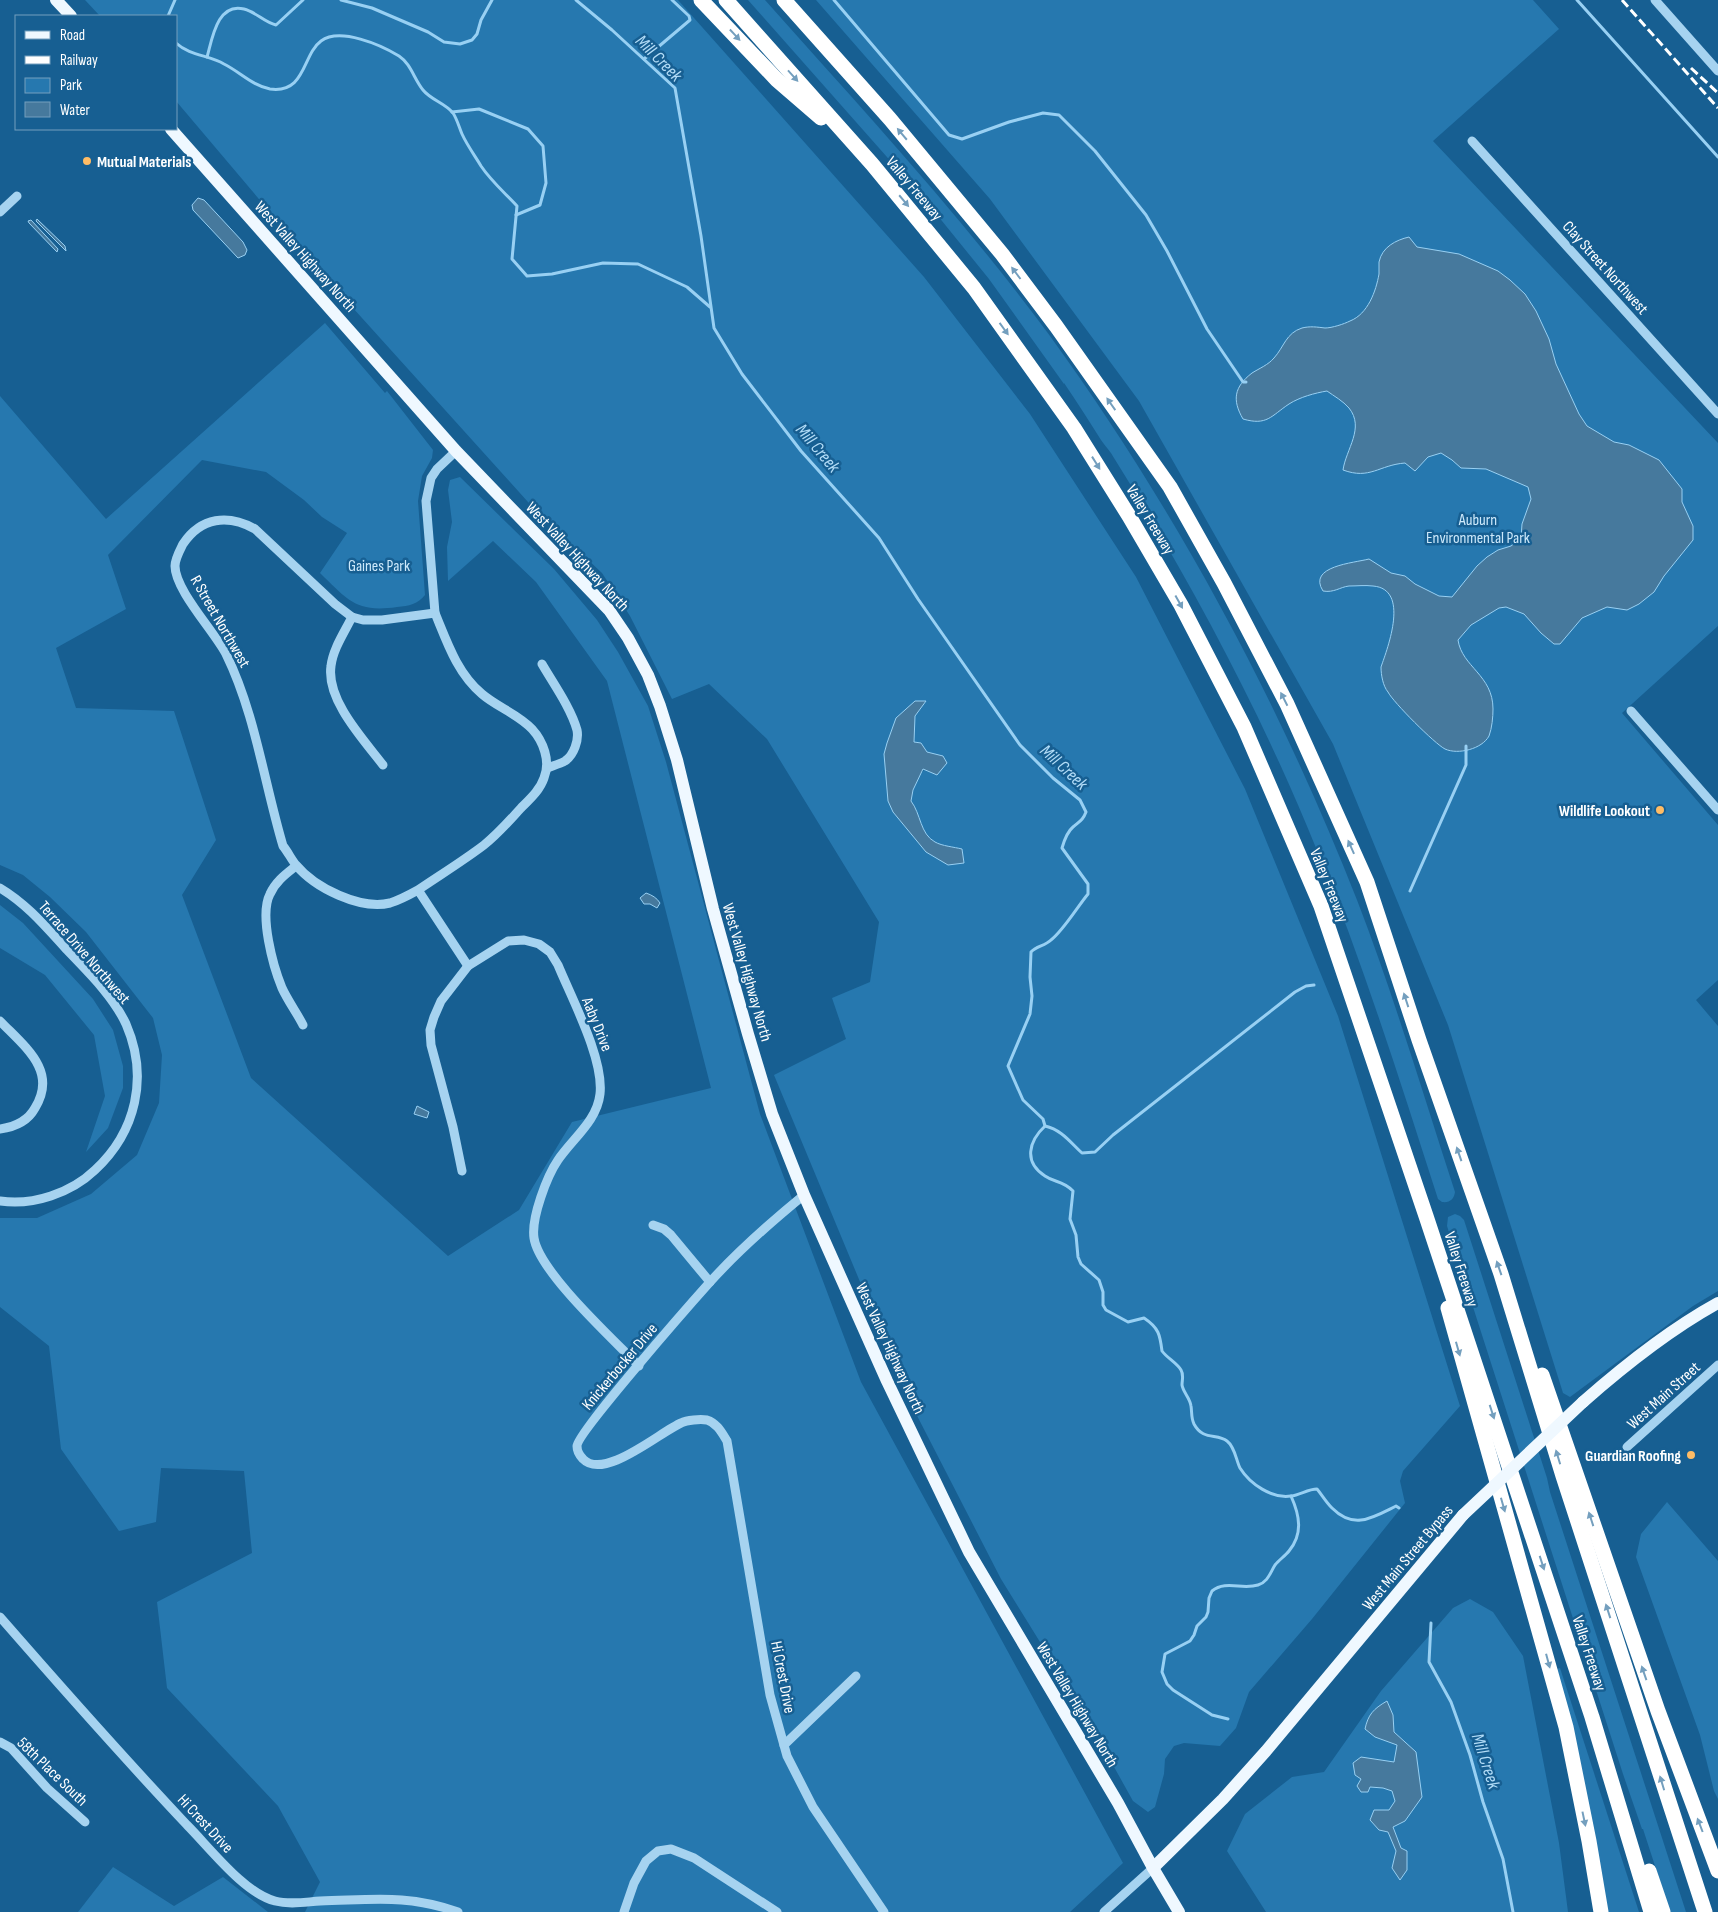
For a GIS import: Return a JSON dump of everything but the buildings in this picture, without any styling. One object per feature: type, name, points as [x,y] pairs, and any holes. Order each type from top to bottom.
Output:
[{"type":"highway","points":[[701,0],[777,80],[872,164]]},
{"type":"highway","name":"Valley Freeway","points":[[726,0],[872,164],[974,288],[1036,374],[1074,428],[1130,516],[1181,605],[1244,727],[1321,906],[1592,1717],[1651,1912]]},
{"type":"highway","name":"Valley Freeway","points":[[786,0],[803,22],[890,119],[1002,254],[1056,326],[1170,487],[1224,583],[1287,704],[1367,882],[1419,1040],[1507,1292],[1563,1476],[1705,1912]]},
{"type":"highway","points":[[1426,1216],[1454,1334],[1566,1727],[1589,1840],[1601,1912]]},
{"type":"highway","points":[[1507,1292],[1525,1328],[1556,1412],[1602,1553],[1658,1711],[1718,1871]]},
{"type":"highway","points":[[1592,1717],[1616,1774],[1662,1912]]},
{"type":"highway","points":[[1699,1893],[1710,1912]]},
{"type":"main road","points":[[56,0],[70,15]]},
{"type":"main road","name":"West Valley Highway North","points":[[172,130],[456,451],[609,610],[628,638],[648,675],[660,706],[677,760],[713,909],[750,1042],[772,1114],[804,1194],[887,1381],[969,1552],[1118,1803],[1179,1912]]},
{"type":"main road","name":"West Main Street Bypass","points":[[1153,1868],[1223,1798],[1266,1751],[1463,1515],[1632,1360],[1718,1303]]},
{"type":"street","points":[[1655,0],[1718,71]]},
{"type":"street","name":"Clay Street Northwest","points":[[1472,141],[1718,414]]},
{"type":"street","points":[[0,212],[17,196]]},
{"type":"street","points":[[456,451],[437,469],[432,478],[426,501],[435,613],[450,650],[464,674],[483,694],[531,728],[540,738],[544,747],[547,768],[568,759],[573,752],[577,730],[542,664]]},
{"type":"street","name":"R Street Northwest","points":[[352,617],[335,604],[268,540],[255,529],[241,521],[216,521],[201,526],[188,536],[180,548],[175,565],[179,583],[224,651],[238,680],[283,846],[296,866],[310,878],[342,897],[364,903],[387,903],[399,900],[418,890],[483,846],[498,833],[536,792],[547,768]]},
{"type":"street","points":[[384,765],[358,733],[341,707],[330,680],[330,667],[334,653],[352,617],[364,620],[382,620],[435,613]]},
{"type":"street","points":[[1631,711],[1718,810]]},
{"type":"street","points":[[296,866],[278,881],[269,895],[266,919],[271,951],[282,988],[303,1025]]},
{"type":"street","name":"Terrace Drive Northwest","points":[[0,888],[25,906],[41,921],[90,975],[118,1010],[126,1024],[133,1046],[137,1070],[137,1085],[133,1110],[127,1128],[117,1146],[90,1174],[69,1189],[44,1198],[23,1202],[0,1201]]},
{"type":"street","points":[[418,890],[468,966]]},
{"type":"street","name":"Aaby Drive","points":[[462,1172],[453,1127],[431,1045],[430,1030],[434,1017],[441,1001],[468,966],[508,942],[524,940],[539,944],[550,952],[558,965],[595,1054],[601,1075],[600,1094],[596,1111],[586,1127],[564,1151],[550,1173],[540,1199],[534,1226],[534,1238],[539,1251],[564,1288],[639,1366]]},
{"type":"street","points":[[0,1022],[37,1061],[42,1073],[44,1086],[41,1100],[33,1113],[11,1128],[0,1129]]},
{"type":"street","name":"Knickerbocker Drive","points":[[716,1425],[707,1420],[682,1422],[621,1459],[606,1464],[586,1462],[578,1454],[577,1445],[582,1434],[710,1282],[762,1231],[804,1194]]},
{"type":"street","points":[[653,1225],[664,1229],[671,1235],[710,1282]]},
{"type":"street","name":"West Main Street","points":[[1627,1447],[1718,1365]]},
{"type":"street","name":"Hi Crest Drive","points":[[716,1425],[727,1441],[770,1695],[784,1745],[793,1770],[813,1807],[884,1912]]},
{"type":"street","name":"Hi Crest Drive","points":[[0,1617],[147,1782],[231,1871],[260,1896],[273,1901],[293,1903],[394,1898],[428,1903],[458,1912]]},
{"type":"street","points":[[784,1745],[856,1676]]},
{"type":"street","name":"58th Place South","points":[[0,1742],[11,1748],[47,1788],[85,1822]]},
{"type":"street","points":[[624,1912],[634,1883],[646,1861],[658,1851],[671,1849],[694,1858],[777,1912]]},
{"type":"street","points":[[1104,1912],[1153,1868]]},
{"type":"green space","points":[[85,0],[678,0],[924,277],[1030,414],[1136,577],[1245,789],[1338,1016],[1460,1406],[1403,1471],[1400,1481],[1405,1503],[1312,1619],[1249,1692],[1236,1728],[1220,1746],[1184,1743],[1174,1746],[1165,1759],[1164,1774],[1155,1807],[1148,1812],[1133,1801],[1084,1713],[1001,1579],[910,1402],[774,1075],[846,1039],[832,998],[870,982],[879,922],[767,739],[709,684],[672,699],[630,616],[602,573],[537,512],[325,277],[178,103],[178,15],[99,15]],"holes":[[[915,701],[926,701],[915,716],[914,742],[921,743],[927,752],[943,756],[921,774],[915,785],[911,801],[923,829],[930,838],[935,842],[962,849],[926,852],[893,812],[888,801]]]},
{"type":"green space","points":[[748,0],[765,0],[912,165],[983,249],[1050,336],[1096,402],[1182,538],[1259,680],[1327,826],[1371,936],[1396,1009],[1455,1192],[1453,1199],[1442,1202],[1438,1199],[1365,978],[1333,891],[1295,798],[1223,648],[1142,504],[1064,383],[989,279],[925,200]]},
{"type":"green space","name":"Auburn Environmental Park","points":[[816,0],[1533,0],[1559,29],[1433,141],[1718,443],[1718,626],[1622,713],[1718,825],[1718,980],[1696,1000],[1718,1026],[1718,1291],[1693,1306],[1570,1397],[1563,1393],[1448,1025],[1333,744],[1139,401],[990,199]]},
{"type":"green space","name":"Gaines Park","points":[[325,323],[385,393],[387,391],[433,450],[432,458],[422,476],[418,501],[425,595],[416,602],[401,607],[372,608],[354,602],[338,591],[320,573],[347,533],[322,517],[304,500],[266,472],[202,460],[108,555],[126,609],[56,648],[76,708],[174,711],[216,840],[182,895],[251,1078],[448,1256],[519,1210],[572,1122],[711,1088],[607,681],[536,582],[493,541],[448,581],[447,547],[452,522],[448,490],[450,480],[460,477],[554,569],[597,620],[618,652],[648,706],[666,762],[760,1114],[861,1382],[1123,1863],[1070,1912],[305,1912],[320,1882],[278,1806],[167,1688],[157,1602],[252,1553],[244,1471],[161,1468],[156,1522],[119,1531],[61,1449],[49,1346],[0,1307],[0,1218],[37,1218],[91,1194],[137,1155],[159,1103],[162,1055],[153,1018],[86,932],[50,897],[23,875],[0,865],[0,396],[106,519]]},
{"type":"green space","points":[[0,905],[23,923],[93,999],[113,1030],[123,1066],[123,1088],[108,1128],[86,1152],[105,1096],[94,1035],[45,975],[0,948]]},
{"type":"green space","points":[[1455,1214],[1464,1220],[1686,1912],[1670,1912],[1623,1774],[1447,1226],[1448,1217]]},
{"type":"green space","points":[[1667,1502],[1718,1561],[1718,1799],[1714,1791],[1700,1735],[1636,1557],[1641,1534]]},
{"type":"green space","points":[[1470,1599],[1493,1612],[1523,1656],[1559,1843],[1568,1912],[1266,1912],[1227,1851],[1245,1814],[1292,1777],[1324,1772],[1381,1691],[1453,1608]]},
{"type":"green space","points":[[1560,1668],[1639,1912],[1607,1912],[1557,1669]]},
{"type":"green space","points":[[113,1867],[174,1906],[223,1877],[268,1912],[78,1912]]},
{"type":"water","points":[[198,198],[204,200],[243,242],[247,250],[245,255],[238,258],[193,210],[192,205]]},
{"type":"water","points":[[37,219],[65,246],[66,251],[36,221]]},
{"type":"water","points":[[31,220],[58,249],[57,252],[29,223],[28,221]]},
{"type":"water","points":[[1409,237],[1417,247],[1459,254],[1498,271],[1525,294],[1536,311],[1549,339],[1556,364],[1579,414],[1587,426],[1614,442],[1629,445],[1659,460],[1682,489],[1682,502],[1693,526],[1693,540],[1664,576],[1654,592],[1639,604],[1627,610],[1607,607],[1582,618],[1560,644],[1554,644],[1524,614],[1506,607],[1499,608],[1471,625],[1458,640],[1465,657],[1488,688],[1492,697],[1493,715],[1492,726],[1486,741],[1463,751],[1450,751],[1440,746],[1391,697],[1385,687],[1381,667],[1394,620],[1394,608],[1391,597],[1384,590],[1373,586],[1349,586],[1323,591],[1320,583],[1321,576],[1334,567],[1369,559],[1391,573],[1405,576],[1415,584],[1439,596],[1452,597],[1477,566],[1487,557],[1498,550],[1511,546],[1521,538],[1522,524],[1531,499],[1528,487],[1486,469],[1461,468],[1441,453],[1428,457],[1415,471],[1405,463],[1368,473],[1352,473],[1343,470],[1355,431],[1353,416],[1349,408],[1327,391],[1298,399],[1268,419],[1258,421],[1243,419],[1236,400],[1241,383],[1252,373],[1267,365],[1292,333],[1305,327],[1325,328],[1338,326],[1356,318],[1362,313],[1376,288],[1379,262],[1383,252],[1395,242]]},
{"type":"water","points":[[915,701],[926,701],[915,716],[914,742],[921,743],[927,752],[943,756],[947,763],[937,775],[923,769],[913,790],[911,801],[926,834],[935,842],[962,849],[964,863],[948,865],[926,852],[893,812],[888,801],[884,754],[896,718]]},
{"type":"water","points":[[646,893],[659,901],[660,903],[657,908],[650,904],[644,904],[640,898]]},
{"type":"water","points":[[417,1106],[429,1112],[427,1118],[414,1114]]},
{"type":"water","points":[[1387,1701],[1393,1715],[1394,1732],[1416,1752],[1422,1797],[1405,1821],[1393,1827],[1401,1848],[1407,1851],[1407,1870],[1400,1880],[1392,1868],[1396,1851],[1388,1832],[1379,1830],[1370,1820],[1374,1810],[1389,1810],[1395,1801],[1392,1791],[1370,1787],[1368,1792],[1361,1792],[1357,1786],[1361,1779],[1355,1775],[1353,1763],[1361,1757],[1394,1762],[1397,1745],[1375,1737],[1365,1729],[1372,1713]]},
{"type":"waterway","points":[[168,15],[175,0]]},
{"type":"waterway","points":[[207,57],[217,24],[228,11],[235,8],[244,9],[276,25],[303,0]]},
{"type":"waterway","points":[[341,0],[372,8],[428,32],[444,42],[460,44],[472,40],[477,34],[481,20],[492,0]]},
{"type":"waterway","name":"Mill Creek","points":[[576,0],[675,88],[701,236],[714,328],[742,374],[801,451],[879,538],[918,599],[1020,745],[1053,778],[1080,800],[1086,812],[1082,819],[1069,831],[1062,848],[1088,884],[1088,894],[1056,936],[1031,952],[1030,977],[1032,996],[1030,1014],[1008,1066],[1023,1100],[1043,1119],[1045,1126],[1032,1145],[1031,1158],[1033,1164],[1045,1176],[1065,1185],[1073,1191],[1070,1219],[1076,1235],[1078,1257],[1081,1264],[1099,1280],[1103,1292],[1103,1305],[1106,1310],[1128,1322],[1144,1318],[1153,1325],[1159,1336],[1162,1351],[1182,1372],[1182,1385],[1190,1403],[1194,1424],[1202,1433],[1227,1441],[1234,1450],[1240,1468],[1256,1485],[1269,1493],[1284,1496],[1317,1489],[1330,1506],[1348,1519],[1363,1520],[1396,1506],[1399,1508]]},
{"type":"waterway","points":[[644,59],[690,20],[689,16],[672,0]]},
{"type":"waterway","points":[[834,0],[949,135],[962,139],[1009,122],[1043,113],[1059,115],[1095,151],[1146,215],[1167,251],[1207,329],[1243,382],[1246,382]]},
{"type":"waterway","points":[[1577,0],[1718,157]]},
{"type":"waterway","points":[[178,45],[193,53],[218,61],[252,82],[270,89],[282,89],[290,86],[297,80],[315,47],[329,37],[339,36],[360,39],[391,52],[407,63],[426,93],[453,113],[464,138],[481,166],[517,206],[512,259],[527,276],[552,274],[603,263],[638,264],[687,287],[710,307]]},
{"type":"waterway","points":[[452,112],[479,109],[528,129],[543,146],[546,183],[540,205],[516,215]]},
{"type":"waterway","points":[[1410,891],[1466,765],[1466,746]]},
{"type":"waterway","points":[[1045,1126],[1061,1133],[1082,1153],[1095,1152],[1113,1135],[1295,992],[1306,986],[1314,985]]},
{"type":"waterway","points":[[1228,1719],[1212,1715],[1173,1690],[1167,1684],[1162,1672],[1165,1654],[1190,1641],[1197,1626],[1206,1617],[1212,1591],[1223,1586],[1252,1586],[1261,1584],[1275,1565],[1289,1551],[1296,1538],[1299,1525],[1291,1496]]},
{"type":"waterway","name":"Mill Creek","points":[[1431,1623],[1429,1662],[1451,1702],[1470,1755],[1483,1802],[1503,1859],[1513,1912]]},
{"type":"railway","points":[[1622,0],[1718,108]]},
{"type":"railway","points":[[1691,68],[1718,93]]},
{"type":"place","name":"Mutual Materials","points":[[87,161]]},
{"type":"place","name":"Wildlife Lookout","points":[[1660,810]]},
{"type":"place","name":"Guardian Roofing","points":[[1691,1455]]}]
